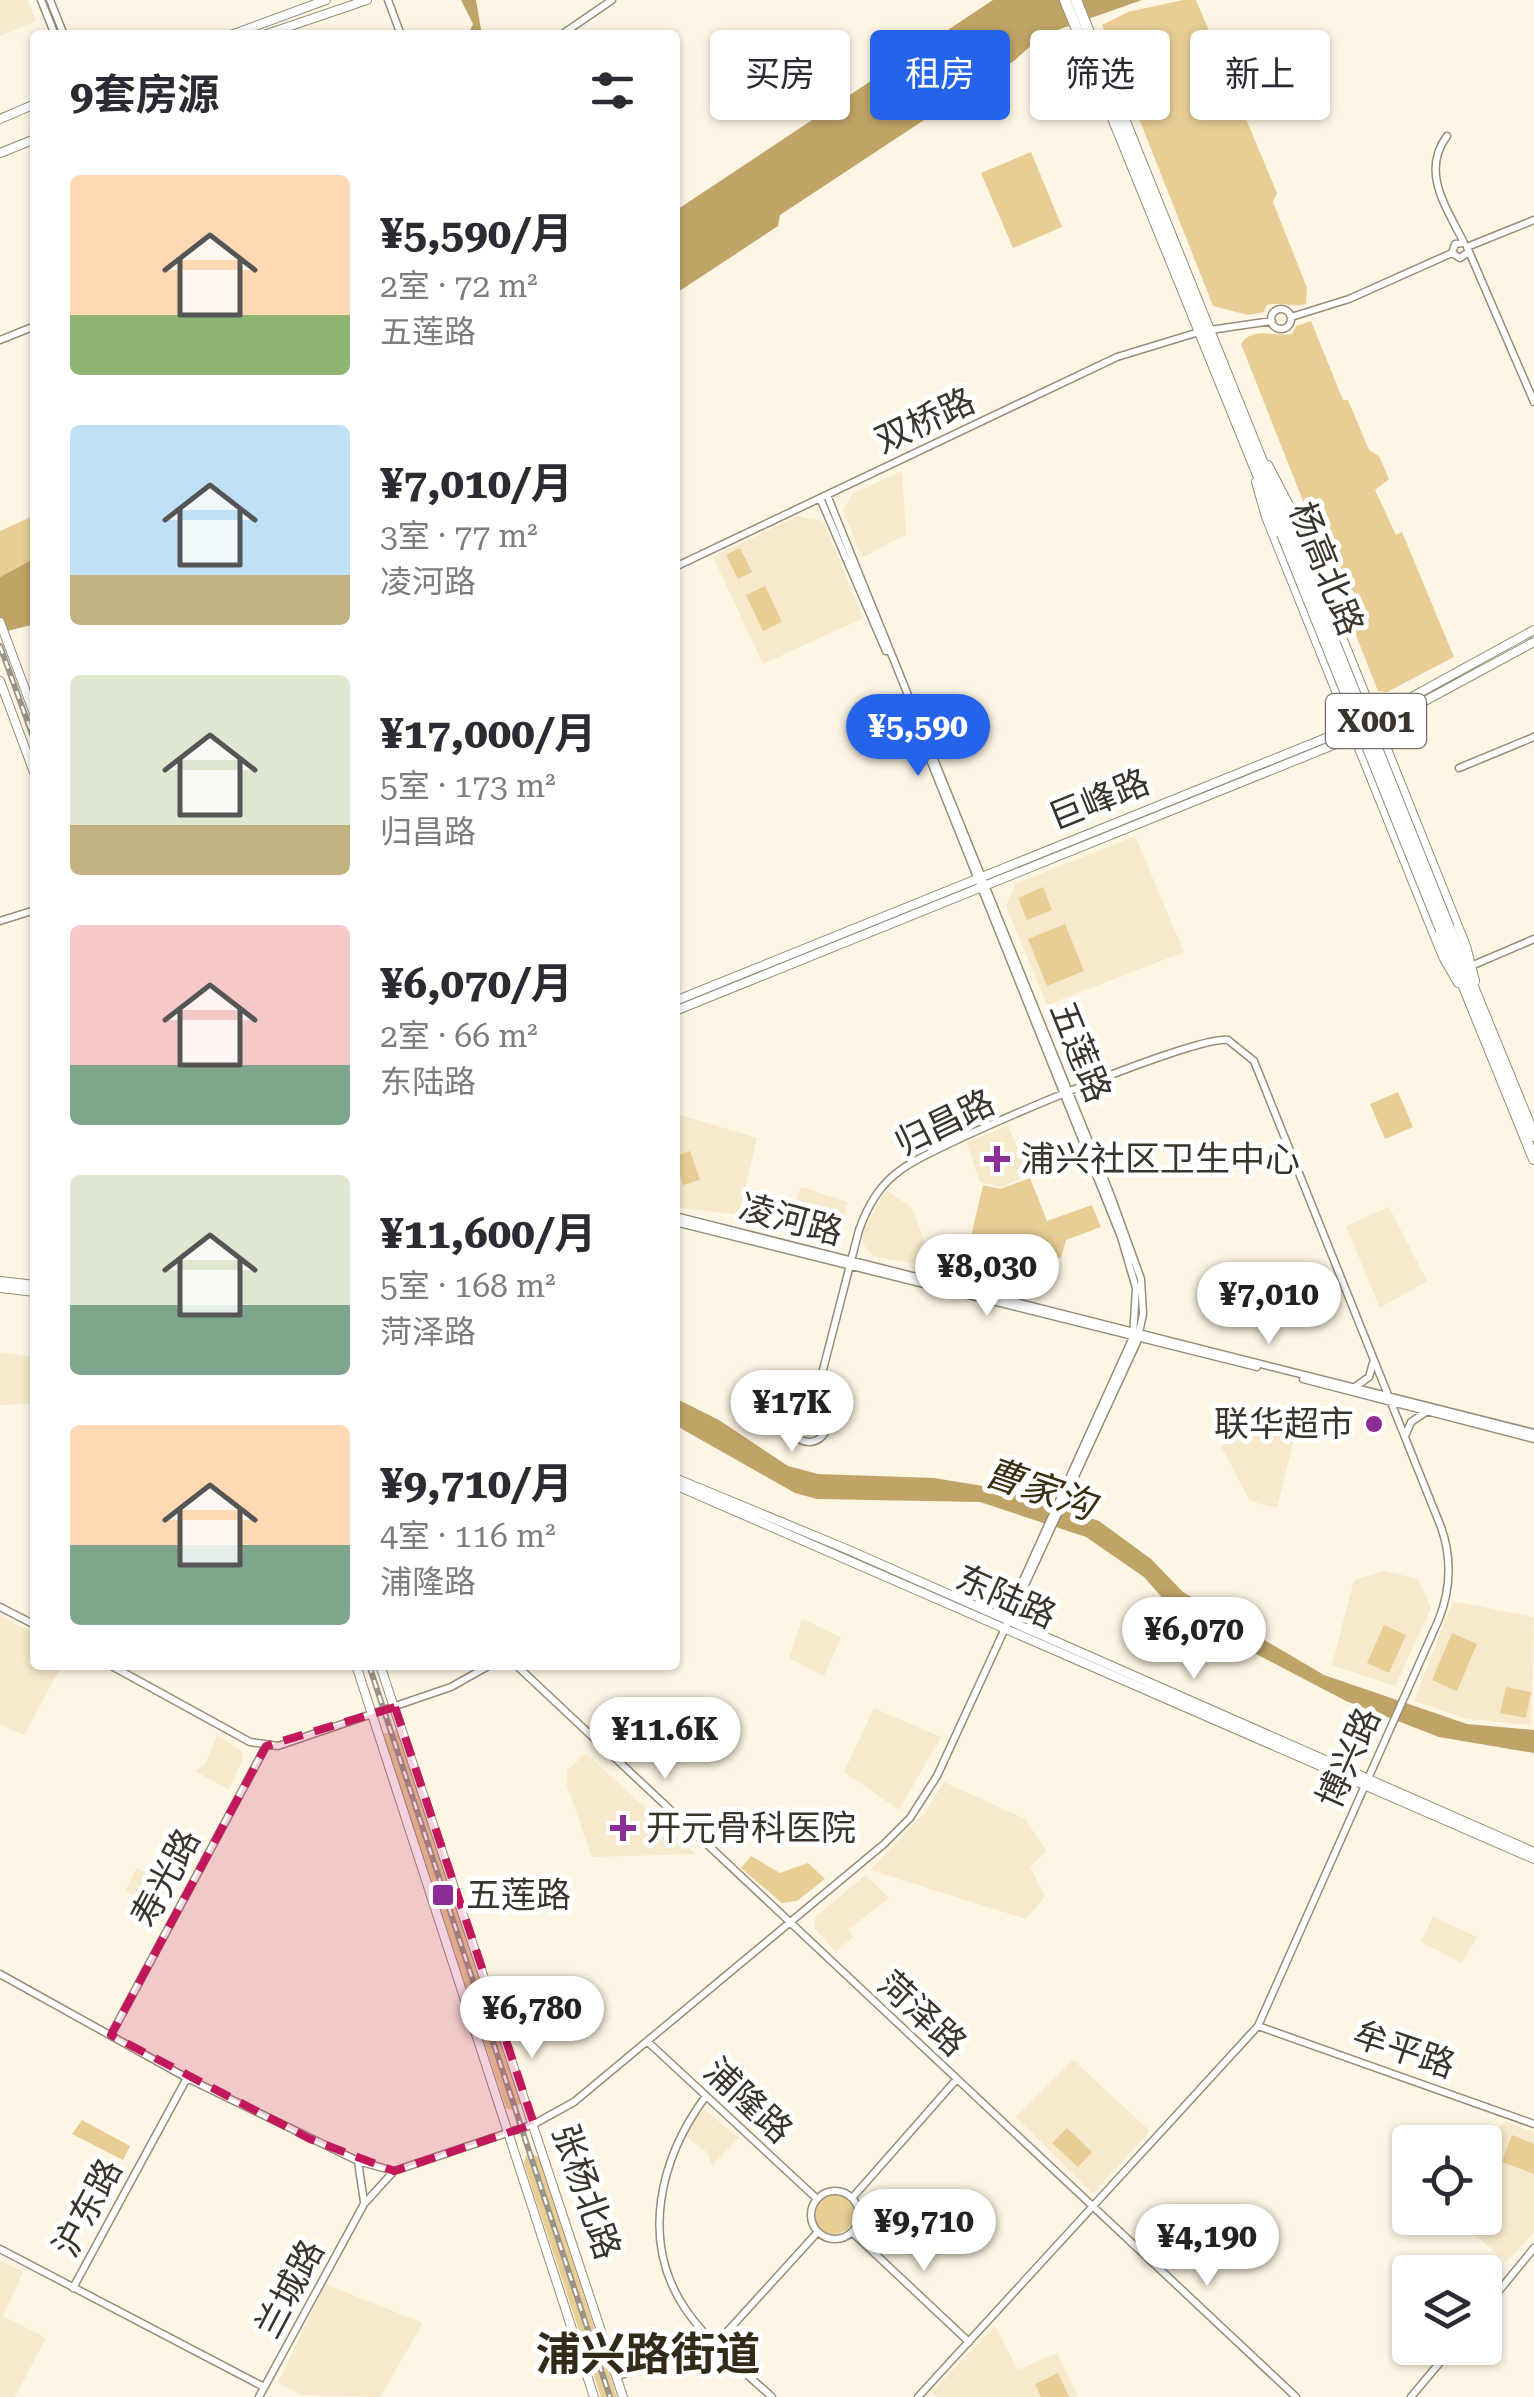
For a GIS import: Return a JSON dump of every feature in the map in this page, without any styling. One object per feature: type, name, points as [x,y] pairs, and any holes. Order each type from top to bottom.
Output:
[{"type":"highway","name":"杨高北路","points":[[1065,0],[1135,158]]},
{"type":"highway","name":"杨高北路","points":[[1076,0],[1135,158],[1445,929],[1534,1136]]},
{"type":"highway","name":"杨高北路","points":[[1477,1006],[1534,1160]]},
{"type":"main road","points":[[243,30],[326,0]]},
{"type":"main road","points":[[279,30],[367,0]]},
{"type":"main road","points":[[0,118],[30,106]]},
{"type":"main road","points":[[0,154],[30,141]]},
{"type":"main road","name":"X001","points":[[1252,446],[1289,505],[1471,966],[1477,1006]]},
{"type":"main road","name":"X001","points":[[1252,446],[1266,517],[1352,732],[1442,956],[1477,1006]]},
{"type":"main road","points":[[0,622],[30,703]]},
{"type":"main road","name":"巨峰路","points":[[1376,722],[1534,630]]},
{"type":"main road","name":"巨峰路","points":[[680,999],[1376,722],[1534,642]]},
{"type":"main road","points":[[0,681],[30,762]]},
{"type":"main road","name":"巨峰路","points":[[680,1009],[981,882]]},
{"type":"main road","points":[[0,1284],[30,1288]]},
{"type":"main road","name":"东陆路","points":[[680,1484],[1007,1622],[1534,1855]]},
{"type":"main road","name":"张杨北路","points":[[358,1670],[594,2397]]},
{"type":"main road","name":"张杨北路","points":[[382,1670],[623,2397]]},
{"type":"street","points":[[41,0],[53,30]]},
{"type":"street","points":[[50,0],[62,30]]},
{"type":"street","points":[[388,0],[400,30]]},
{"type":"street","points":[[568,30],[612,0]]},
{"type":"street","points":[[1447,136],[1436,154],[1434,172],[1534,402]]},
{"type":"street","points":[[1466,248],[1454,244],[1452,253],[1460,258],[1466,248],[1534,220]]},
{"type":"street","name":"双桥路","points":[[680,565],[1117,357],[1205,331],[1272,321],[1284,329],[1291,317],[1349,298],[1452,253]]},
{"type":"street","name":"双桥路","points":[[1272,321],[1279,309],[1291,317]]},
{"type":"street","points":[[0,340],[30,328]]},
{"type":"street","name":"五莲路","points":[[394,2171],[534,2124],[574,2102],[893,1836],[918,1808],[937,1776],[1136,1335],[1137,1296],[1131,1264],[1067,1096],[823,497]]},
{"type":"street","points":[[1459,768],[1534,737]]},
{"type":"street","points":[[0,921],[30,912]]},
{"type":"street","points":[[1471,966],[1534,939]]},
{"type":"street","name":"归昌路","points":[[822,1412],[818,1393],[850,1264],[870,1205],[898,1172],[933,1151],[1201,1042],[1220,1038],[1236,1043]]},
{"type":"street","name":"博兴路","points":[[918,2397],[1258,2026],[1442,1612],[1450,1568],[1444,1533],[1254,1062],[1236,1043]]},
{"type":"street","name":"凌河路","points":[[680,1221],[1354,1388],[1426,1412],[1534,1436]]},
{"type":"street","name":"凌河路","points":[[1136,1335],[1534,1436]]},
{"type":"street","points":[[1354,1388],[1369,1377],[1373,1357]]},
{"type":"street","name":"归昌路","points":[[805,1407],[818,1393]]},
{"type":"street","points":[[805,1407],[822,1412],[825,1433],[805,1441],[797,1437],[792,1424],[805,1407]]},
{"type":"street","points":[[1406,1440],[1411,1422],[1426,1412]]},
{"type":"street","points":[[0,1607],[30,1622]]},
{"type":"street","points":[[119,1670],[250,1742],[266,1746],[278,1746],[395,1708],[451,1687],[481,1670]]},
{"type":"street","name":"菏泽路","points":[[521,1670],[1296,2397]]},
{"type":"street","name":"寿光路","points":[[110,2035],[266,1746]]},
{"type":"street","points":[[0,1974],[187,2078],[358,2162],[394,2171]]},
{"type":"street","name":"牟平路","points":[[1258,2026],[1534,2124]]},
{"type":"street","name":"浦隆路","points":[[648,2042],[815,2196]]},
{"type":"street","name":"沪东路","points":[[0,2249],[73,2288],[187,2078]]},
{"type":"street","points":[[816,2234],[848,2237],[853,2233],[857,2228],[853,2196],[956,2080]]},
{"type":"street","points":[[706,2096],[680,2132],[670,2154],[658,2232],[668,2274],[685,2309],[715,2345],[772,2397]]},
{"type":"street","points":[[358,2162],[364,2204]]},
{"type":"street","name":"兰城路","points":[[259,2397],[364,2204],[394,2171]]},
{"type":"street","points":[[816,2234],[812,2216],[815,2196],[834,2192],[853,2196]]},
{"type":"street","points":[[853,2233],[969,2342]]},
{"type":"street","points":[[618,2376],[715,2345],[816,2234]]},
{"type":"street","points":[[1502,2287],[1534,2248]]},
{"type":"street","points":[[73,2288],[264,2387]]},
{"type":"street","points":[[1412,2397],[1438,2365]]},
{"type":"highlighted area","points":[[395,1707],[534,2124],[394,2171],[310,2139],[111,2035],[266,1746]]},
{"type":"shaded area","points":[[0,0],[28,0],[36,21],[0,36]]},
{"type":"shaded area","points":[[461,0],[476,0],[481,30],[470,30],[473,24]]},
{"type":"shaded area","points":[[993,0],[1142,0],[1057,30],[1030,30],[1030,47],[1010,63],[1010,30],[948,30]]},
{"type":"shaded area","points":[[1196,0],[1209,30],[1190,30],[1190,120],[1246,120],[1277,193],[1273,202],[1307,288],[1306,304],[1272,304],[1264,312],[1248,315],[1213,306],[1140,120],[1170,120],[1170,30],[1104,30],[1102,25],[1128,12]]},
{"type":"shaded area","points":[[870,82],[870,120],[924,120],[780,215],[778,226],[680,291],[680,208],[812,120],[850,120],[850,95]]},
{"type":"shaded area","points":[[1031,152],[1062,227],[1013,248],[981,173]]},
{"type":"shaded area","points":[[1311,321],[1343,400],[1348,400],[1369,450],[1379,456],[1389,479],[1375,490],[1396,535],[1402,532],[1454,657],[1387,692],[1378,691],[1241,344],[1252,335],[1292,334],[1296,326]]},
{"type":"shaded area","points":[[902,471],[906,534],[862,558],[843,510],[853,493]]},
{"type":"shaded area","points":[[797,516],[823,521],[863,618],[763,664],[713,557]]},
{"type":"shaded area","points":[[30,517],[30,561],[0,577],[0,531]]},
{"type":"shaded area","points":[[740,548],[752,572],[738,579],[726,555]]},
{"type":"shaded area","points":[[30,561],[30,625],[0,633],[0,577]]},
{"type":"shaded area","points":[[765,586],[782,622],[763,631],[746,595]]},
{"type":"shaded area","points":[[1135,836],[1184,952],[1047,1005],[1006,906],[1015,884]]},
{"type":"shaded area","points":[[1043,887],[1052,910],[1027,920],[1018,898]]},
{"type":"shaded area","points":[[1065,924],[1084,971],[1047,986],[1028,939]]},
{"type":"shaded area","points":[[1398,1092],[1413,1127],[1385,1139],[1370,1104]]},
{"type":"shaded area","points":[[680,1115],[757,1138],[739,1215],[680,1208]]},
{"type":"shaded area","name":"浦兴社区卫生中心","points":[[1008,1126],[1029,1175],[1001,1187],[980,1182],[966,1142]]},
{"type":"shaded area","points":[[690,1151],[700,1180],[683,1185],[680,1154]]},
{"type":"shaded area","points":[[1030,1178],[1047,1221],[1092,1205],[1101,1227],[1066,1240],[1061,1258],[971,1236],[983,1185],[1000,1189]]},
{"type":"shaded area","points":[[801,1187],[848,1202],[839,1233],[790,1220]]},
{"type":"shaded area","points":[[886,1190],[912,1208],[926,1246],[921,1265],[873,1256],[863,1244],[863,1231]]},
{"type":"shaded area","points":[[1389,1207],[1427,1281],[1380,1308],[1346,1226]]},
{"type":"shaded area","points":[[0,1352],[30,1356],[30,1404],[0,1405]]},
{"type":"shaded area","name":"曹家沟","points":[[680,1400],[719,1420],[788,1466],[818,1474],[934,1478],[1008,1490],[1099,1521],[1151,1559],[1183,1592],[1324,1675],[1467,1724],[1534,1730],[1534,1753],[1439,1737],[1346,1701],[1174,1611],[1144,1577],[1086,1537],[980,1502],[817,1499],[795,1493],[680,1428]]},
{"type":"shaded area","points":[[1229,1425],[1294,1439],[1277,1508],[1250,1501],[1222,1448]]},
{"type":"shaded area","points":[[1385,1571],[1418,1579],[1431,1608],[1395,1686],[1332,1665],[1354,1580]]},
{"type":"shaded area","points":[[1453,1601],[1534,1617],[1531,1725],[1467,1719],[1414,1701]]},
{"type":"shaded area","points":[[0,1615],[30,1631],[30,1670],[59,1670],[24,1735],[0,1724]]},
{"type":"shaded area","points":[[802,1619],[841,1637],[824,1676],[789,1658]]},
{"type":"shaded area","points":[[1384,1625],[1406,1635],[1389,1673],[1367,1663]]},
{"type":"shaded area","points":[[1452,1633],[1477,1644],[1457,1691],[1432,1680]]},
{"type":"shaded area","points":[[1506,1687],[1531,1692],[1526,1718],[1500,1713]]},
{"type":"shaded area","points":[[874,1708],[941,1737],[899,1810],[844,1772]]},
{"type":"shaded area","points":[[397,1730],[521,2103],[511,2110],[506,2108],[383,1734]]},
{"type":"shaded area","points":[[217,1735],[242,1751],[243,1758],[229,1790],[195,1771],[205,1764]]},
{"type":"shaded area","name":"开元骨科医院","points":[[586,1753],[695,1854],[592,1857],[567,1786],[567,1771]]},
{"type":"shaded area","points":[[944,1782],[1025,1819],[1047,1851],[1030,1867],[1045,1896],[1026,1919],[870,1870],[926,1811]]},
{"type":"shaded area","points":[[751,1856],[780,1873],[808,1863],[825,1879],[797,1901],[782,1903],[741,1868]]},
{"type":"shaded area","points":[[137,1868],[178,1888],[166,1911],[125,1891]]},
{"type":"shaded area","points":[[866,1875],[889,1898],[848,1930],[853,1937],[836,1952],[814,1928],[816,1916]]},
{"type":"shaded area","points":[[1433,1917],[1477,1937],[1462,1963],[1421,1942]]},
{"type":"shaded area","points":[[1073,2060],[1150,2131],[1093,2194],[1016,2117]]},
{"type":"shaded area","points":[[704,2109],[739,2138],[712,2165],[707,2152],[682,2134]]},
{"type":"shaded area","points":[[82,2120],[130,2146],[123,2160],[72,2134]]},
{"type":"shaded area","points":[[1505,2121],[1534,2133],[1534,2232],[1507,2262],[1474,2235],[1502,2235],[1502,2125]]},
{"type":"shaded area","points":[[1067,2128],[1092,2152],[1078,2167],[1052,2143]]},
{"type":"shaded area","points":[[1512,2135],[1534,2144],[1534,2174],[1502,2162]]},
{"type":"shaded area","points":[[532,2153],[539,2158],[617,2397],[601,2397],[524,2164],[526,2155]]},
{"type":"shaded area","points":[[834,2194],[848,2200],[854,2214],[848,2228],[834,2234],[820,2228],[814,2214],[820,2200]]},
{"type":"shaded area","points":[[0,2260],[23,2272],[3,2316],[46,2338],[15,2397],[0,2397]]},
{"type":"shaded area","points":[[325,2284],[423,2323],[380,2397],[302,2395],[278,2383]]},
{"type":"shaded area","points":[[995,2326],[1018,2370],[1057,2353],[1078,2397],[937,2397],[931,2392]]},
{"type":"shaded area","points":[[1058,2373],[1069,2397],[1041,2397],[1035,2384]]},
{"type":"railway","points":[[0,646],[30,728]]},
{"type":"railway","points":[[371,1670],[610,2397]]},
{"type":"place","name":"浦兴社区卫生中心","points":[[997,1159]]},
{"type":"place","name":"联华超市","points":[[1374,1424]]},
{"type":"place","name":"开元骨科医院","points":[[623,1828]]},
{"type":"place","name":"五莲路","points":[[443,1895]]},
{"type":"district","name":"浦兴路街道","points":[[648,2354]]}]
